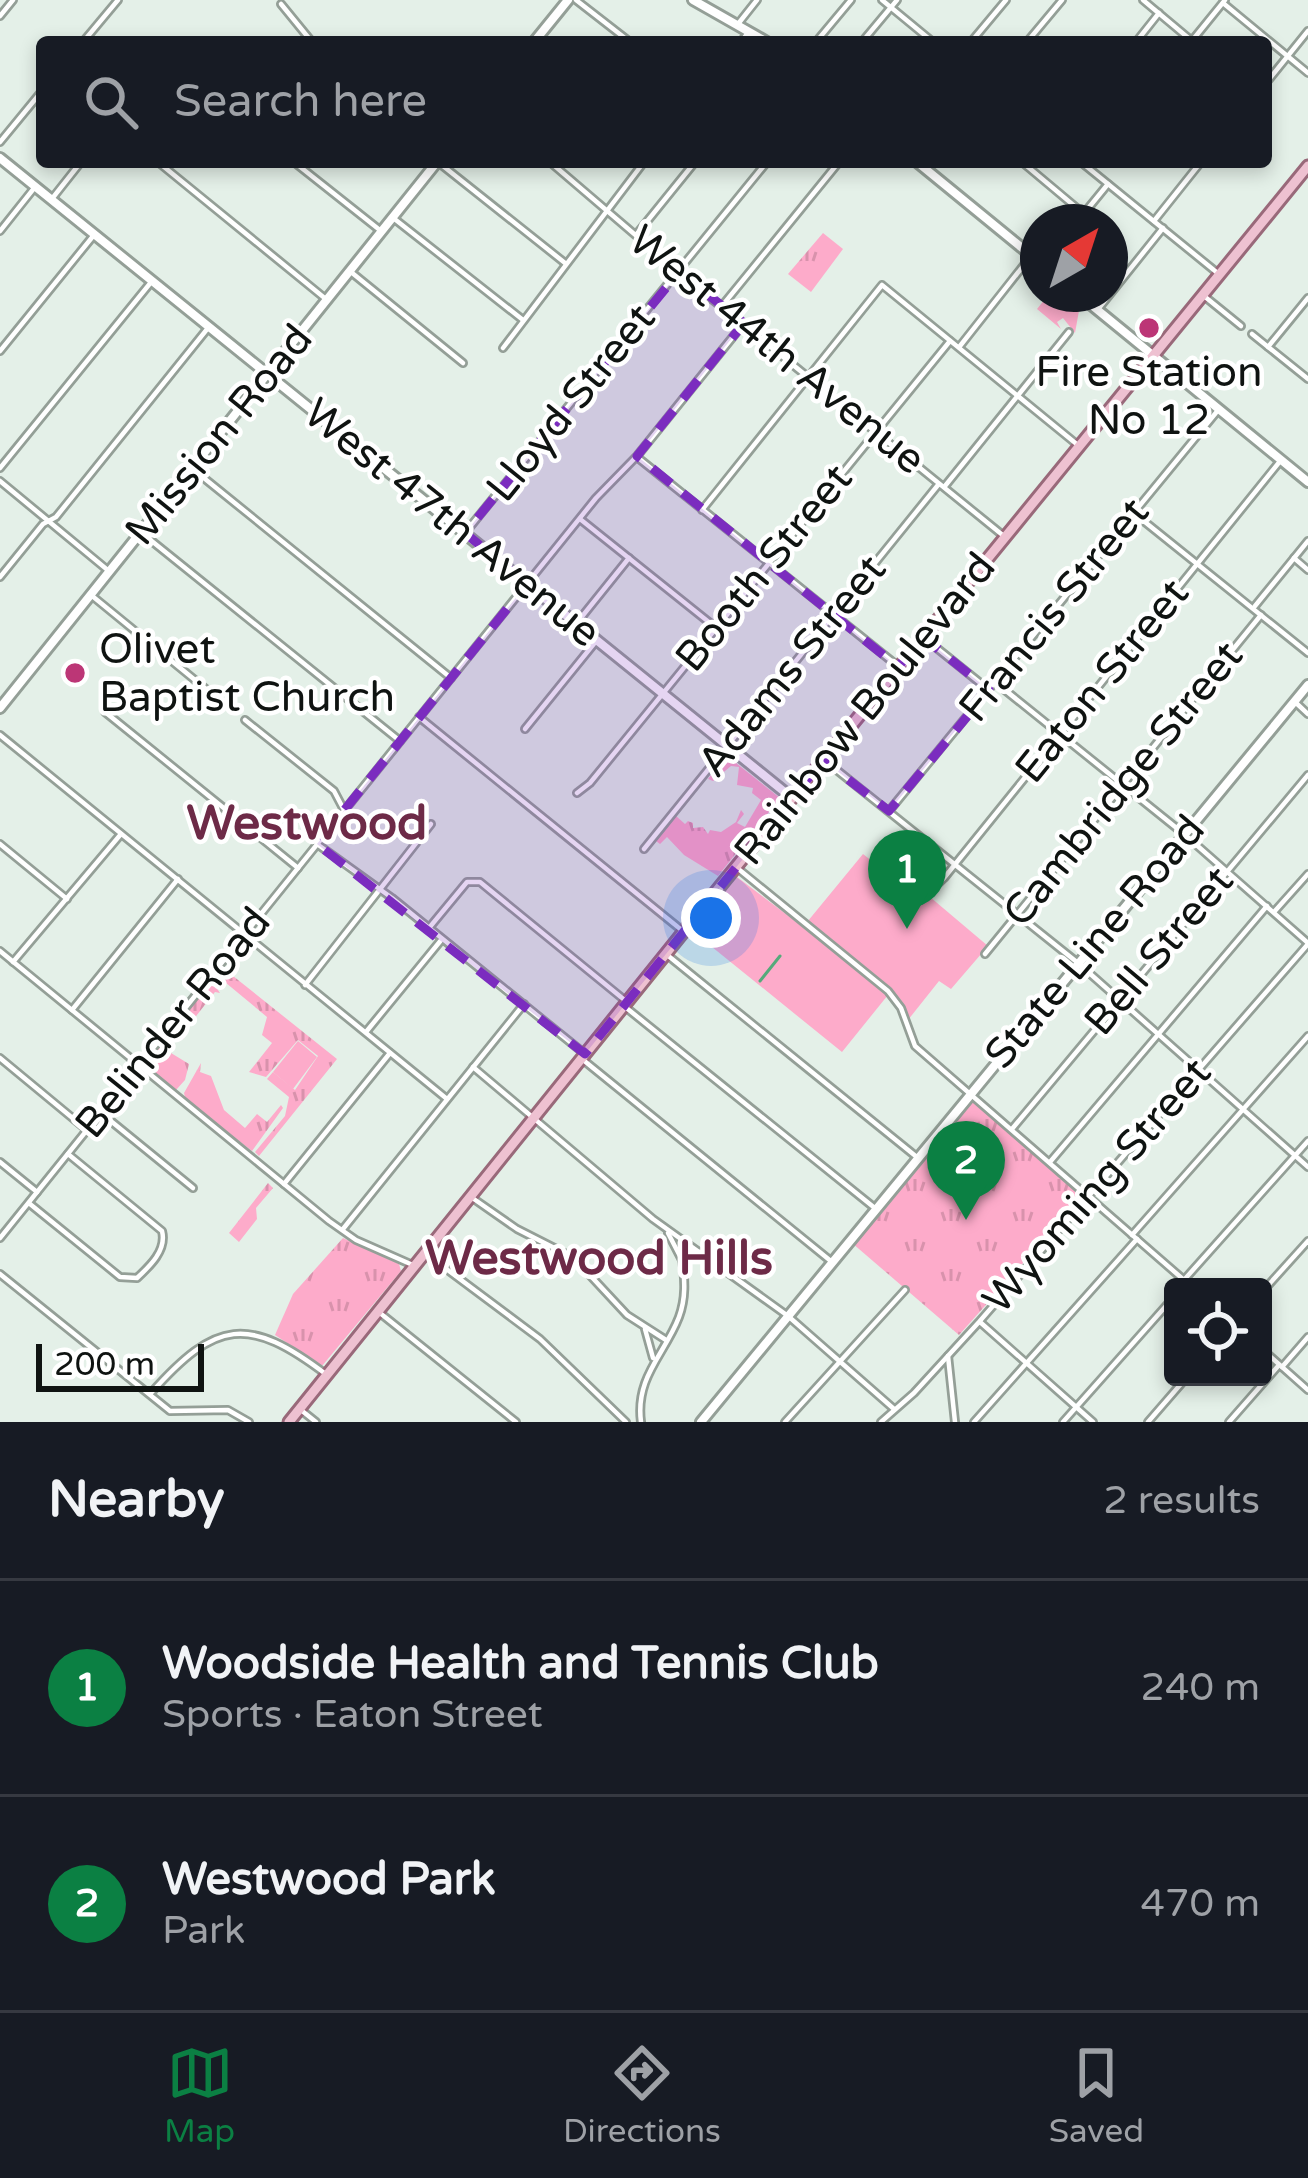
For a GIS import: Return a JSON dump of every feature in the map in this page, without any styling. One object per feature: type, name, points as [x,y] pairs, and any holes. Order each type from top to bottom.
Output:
[{"type":"main road","name":"Rainbow Boulevard","points":[[289,1422],[1308,166]]},
{"type":"street","points":[[0,16],[13,0]]},
{"type":"street","points":[[88,36],[118,0]]},
{"type":"street","points":[[539,36],[572,0],[622,36]]},
{"type":"street","points":[[693,0],[757,36]]},
{"type":"street","points":[[738,24],[757,0]]},
{"type":"street","points":[[821,36],[851,0]]},
{"type":"street","points":[[882,0],[926,36]]},
{"type":"street","points":[[867,36],[897,0]]},
{"type":"street","points":[[976,36],[1006,0]]},
{"type":"street","points":[[1033,36],[1061,0]]},
{"type":"street","points":[[1143,0],[1186,36]]},
{"type":"street","points":[[1196,36],[1224,2],[1264,36]]},
{"type":"street","points":[[280,4],[307,36]]},
{"type":"street","points":[[1141,36],[1159,14]]},
{"type":"street","points":[[745,36],[749,31]]},
{"type":"street","points":[[1272,76],[1308,31]]},
{"type":"street","points":[[1272,42],[1308,73]]},
{"type":"street","points":[[0,142],[36,99]]},
{"type":"street","name":"West 47th Avenue","points":[[0,158],[792,798]]},
{"type":"street","points":[[51,200],[76,168]]},
{"type":"street","points":[[165,168],[327,300]]},
{"type":"street","points":[[302,168],[381,231]]},
{"type":"street","name":"Mission Road","points":[[0,708],[432,168]]},
{"type":"street","points":[[445,168],[565,263]]},
{"type":"street","name":"West 44th Avenue","points":[[557,168],[1005,537]]},
{"type":"street","points":[[502,348],[639,168]]},
{"type":"street","points":[[636,235],[690,168]]},
{"type":"street","name":"Lloyd Street","points":[[465,533],[762,168]]},
{"type":"street","points":[[722,306],[834,168]]},
{"type":"street","points":[[924,168],[1020,247]]},
{"type":"street","points":[[1029,168],[1072,204]]},
{"type":"street","points":[[1093,168],[1220,274]]},
{"type":"street","points":[[1154,220],[1197,168]]},
{"type":"street","points":[[1092,204],[1108,184]]},
{"type":"street","points":[[0,231],[35,187]]},
{"type":"street","points":[[392,217],[524,320]]},
{"type":"street","points":[[1128,271],[1163,228]]},
{"type":"street","points":[[0,350],[94,235]]},
{"type":"street","points":[[349,271],[464,363]]},
{"type":"street","points":[[958,347],[1020,276]]},
{"type":"street","points":[[0,468],[152,280]]},
{"type":"street","points":[[702,510],[882,285],[1079,446]]},
{"type":"street","points":[[1203,295],[1241,326]]},
{"type":"street","points":[[1268,347],[1308,298]]},
{"type":"street","points":[[1099,312],[1308,482]]},
{"type":"street","name":"Belinder Road","points":[[0,1238],[580,518],[637,456],[744,323]]},
{"type":"street","points":[[0,577],[56,517],[208,328]]},
{"type":"street","name":"Adams Street","points":[[644,849],[1070,332]]},
{"type":"street","points":[[1252,334],[1308,379]]},
{"type":"street","name":"Booth Street","points":[[578,793],[950,340]]},
{"type":"street","name":"Francis Street","points":[[889,811],[1219,409]]},
{"type":"street","points":[[637,456],[899,667]]},
{"type":"street","name":"Eaton Street","points":[[921,900],[944,878],[1282,460]]},
{"type":"street","points":[[193,469],[451,678]]},
{"type":"street","points":[[0,482],[110,572]]},
{"type":"street","points":[[1134,513],[1308,653]]},
{"type":"street","points":[[580,518],[715,627]]},
{"type":"street","points":[[142,532],[400,741]]},
{"type":"street","name":"Cambridge Street","points":[[1253,608],[1308,541]]},
{"type":"street","points":[[576,623],[629,558]]},
{"type":"street","points":[[1294,558],[1308,570]]},
{"type":"street","points":[[91,595],[206,689]]},
{"type":"street","name":"Cambridge Street","points":[[985,954],[1261,615]]},
{"type":"street","points":[[923,637],[989,690]]},
{"type":"street","points":[[525,729],[597,640]]},
{"type":"street","points":[[995,682],[1308,943]]},
{"type":"street","name":"State Line Road","points":[[701,1422],[1308,685]]},
{"type":"street","points":[[1294,701],[1308,714]]},
{"type":"street","points":[[105,712],[298,868]]},
{"type":"street","points":[[419,717],[684,932]]},
{"type":"street","points":[[245,720],[334,791],[344,810]]},
{"type":"street","points":[[0,735],[447,1099]]},
{"type":"street","points":[[823,760],[1078,963],[1308,1167]]},
{"type":"street","name":"Bell Street","points":[[1012,1129],[1308,775]]},
{"type":"street","points":[[334,791],[356,796]]},
{"type":"street","points":[[305,985],[431,824]]},
{"type":"street","points":[[13,962],[121,833]]},
{"type":"street","points":[[0,844],[68,899]]},
{"type":"street","points":[[317,844],[524,1004],[832,1262]]},
{"type":"street","points":[[736,867],[888,991],[901,1008],[915,1046],[1179,1278]]},
{"type":"street","points":[[1274,912],[1308,874]]},
{"type":"street","points":[[71,1012],[178,879]]},
{"type":"street","points":[[429,928],[472,880],[876,1209]]},
{"type":"street","points":[[1050,1162],[1267,906]]},
{"type":"street","points":[[365,1033],[442,939]]},
{"type":"street","name":"Wyoming Street","points":[[880,1422],[979,1322],[1308,943]]},
{"type":"street","points":[[0,951],[341,1231],[415,1266]]},
{"type":"street","points":[[666,954],[918,1158]]},
{"type":"street","points":[[341,1231],[524,1004]]},
{"type":"street","points":[[974,1422],[1308,1036]]},
{"type":"street","points":[[284,1185],[390,1053]]},
{"type":"street","points":[[0,1058],[87,1130]]},
{"type":"street","points":[[472,1067],[666,1229],[788,1316],[894,1409]]},
{"type":"street","points":[[101,1113],[193,1188]]},
{"type":"street","points":[[1191,1278],[1308,1141]]},
{"type":"street","points":[[28,1203],[120,1277],[137,1278],[151,1263],[164,1246],[162,1231],[68,1154]]},
{"type":"street","points":[[0,1162],[37,1192]]},
{"type":"street","points":[[471,1197],[517,1229],[574,1258],[645,1329],[666,1340]]},
{"type":"street","points":[[641,1422],[642,1389],[653,1359],[681,1312],[685,1290],[682,1260],[666,1229]]},
{"type":"street","points":[[1272,1282],[1308,1241]]},
{"type":"street","points":[[682,1260],[692,1247]]},
{"type":"street","points":[[425,1253],[540,1339],[624,1421],[640,1413]]},
{"type":"street","points":[[0,1274],[179,1414],[222,1410],[238,1413],[249,1422]]},
{"type":"street","points":[[785,1422],[905,1291]]},
{"type":"street","points":[[1063,1422],[1164,1308]]},
{"type":"street","points":[[379,1311],[516,1422]]},
{"type":"street","points":[[979,1322],[1093,1422]]},
{"type":"street","points":[[645,1329],[653,1359]]},
{"type":"street","points":[[149,1395],[191,1351],[231,1335],[270,1338],[327,1375]]},
{"type":"street","points":[[1229,1422],[1308,1337]]},
{"type":"street","points":[[948,1356],[955,1422]]},
{"type":"street","points":[[1272,1358],[1308,1390]]},
{"type":"street","points":[[1148,1422],[1179,1386]]},
{"type":"street","points":[[300,1409],[316,1422]]},
{"type":"highlighted area","points":[[679,272],[744,323],[637,456],[898,667],[923,637],[989,690],[889,811],[823,760],[585,1054],[317,844],[527,584],[465,533]]},
{"type":"green space","points":[[823,233],[843,249],[811,292],[788,274]]},
{"type":"green space","points":[[1041,312],[1079,312],[1075,333],[1063,318],[1057,322],[1061,329]]},
{"type":"green space","points":[[726,755],[780,798],[718,876],[684,855],[667,837],[660,844],[656,841],[676,816],[685,824],[693,823],[693,828],[703,827],[708,834],[736,822],[741,810],[744,814],[737,823],[745,827],[761,800],[752,793],[753,788],[737,785],[739,767],[731,766],[713,781],[708,779]]},
{"type":"green space","points":[[863,854],[922,901],[930,897],[988,946],[951,989],[939,981],[908,1020],[892,990],[842,1052],[691,930],[737,877],[803,927]]},
{"type":"green space","points":[[223,968],[337,1059],[259,1156],[255,1152],[285,1116],[289,1097],[267,1079],[273,1072],[295,1090],[318,1056],[298,1040],[266,1077],[249,1072],[272,1043],[262,1035],[267,1017],[220,978]]},
{"type":"green space","points":[[207,984],[214,984],[220,993],[215,992],[182,1034],[184,1039],[178,1039],[173,1027]]},
{"type":"green space","points":[[167,1040],[172,1042],[171,1053],[189,1064],[176,1090],[144,1064]]},
{"type":"green space","points":[[298,1041],[317,1057],[293,1089],[273,1072]]},
{"type":"green space","points":[[201,1063],[200,1072],[211,1076],[224,1110],[245,1128],[257,1114],[267,1122],[281,1105],[283,1108],[252,1151],[186,1101],[184,1093]]},
{"type":"green space","points":[[970,1098],[1083,1196],[959,1335],[852,1243]]},
{"type":"green space","points":[[958,1142],[976,1152],[988,1175],[979,1202],[964,1212],[930,1181]]},
{"type":"green space","points":[[268,1183],[273,1188],[256,1208],[257,1219],[239,1242],[229,1233]]},
{"type":"green space","points":[[343,1238],[399,1264],[401,1271],[322,1366],[275,1335],[293,1294]]},
{"type":"waterway","points":[[760,981],[780,956]]},
{"type":"place","name":"Fire Station No 12","points":[[1149,328]]},
{"type":"place","name":"Olivet Baptist Church","points":[[75,673]]},
{"type":"place","name":"Woodside Health and Tennis Club","points":[[907,929]]},
{"type":"place","name":"Westwood Park","points":[[966,1220]]},
{"type":"district","name":"Westwood","points":[[307,824]]},
{"type":"district","name":"Westwood Hills","points":[[599,1259]]}]
